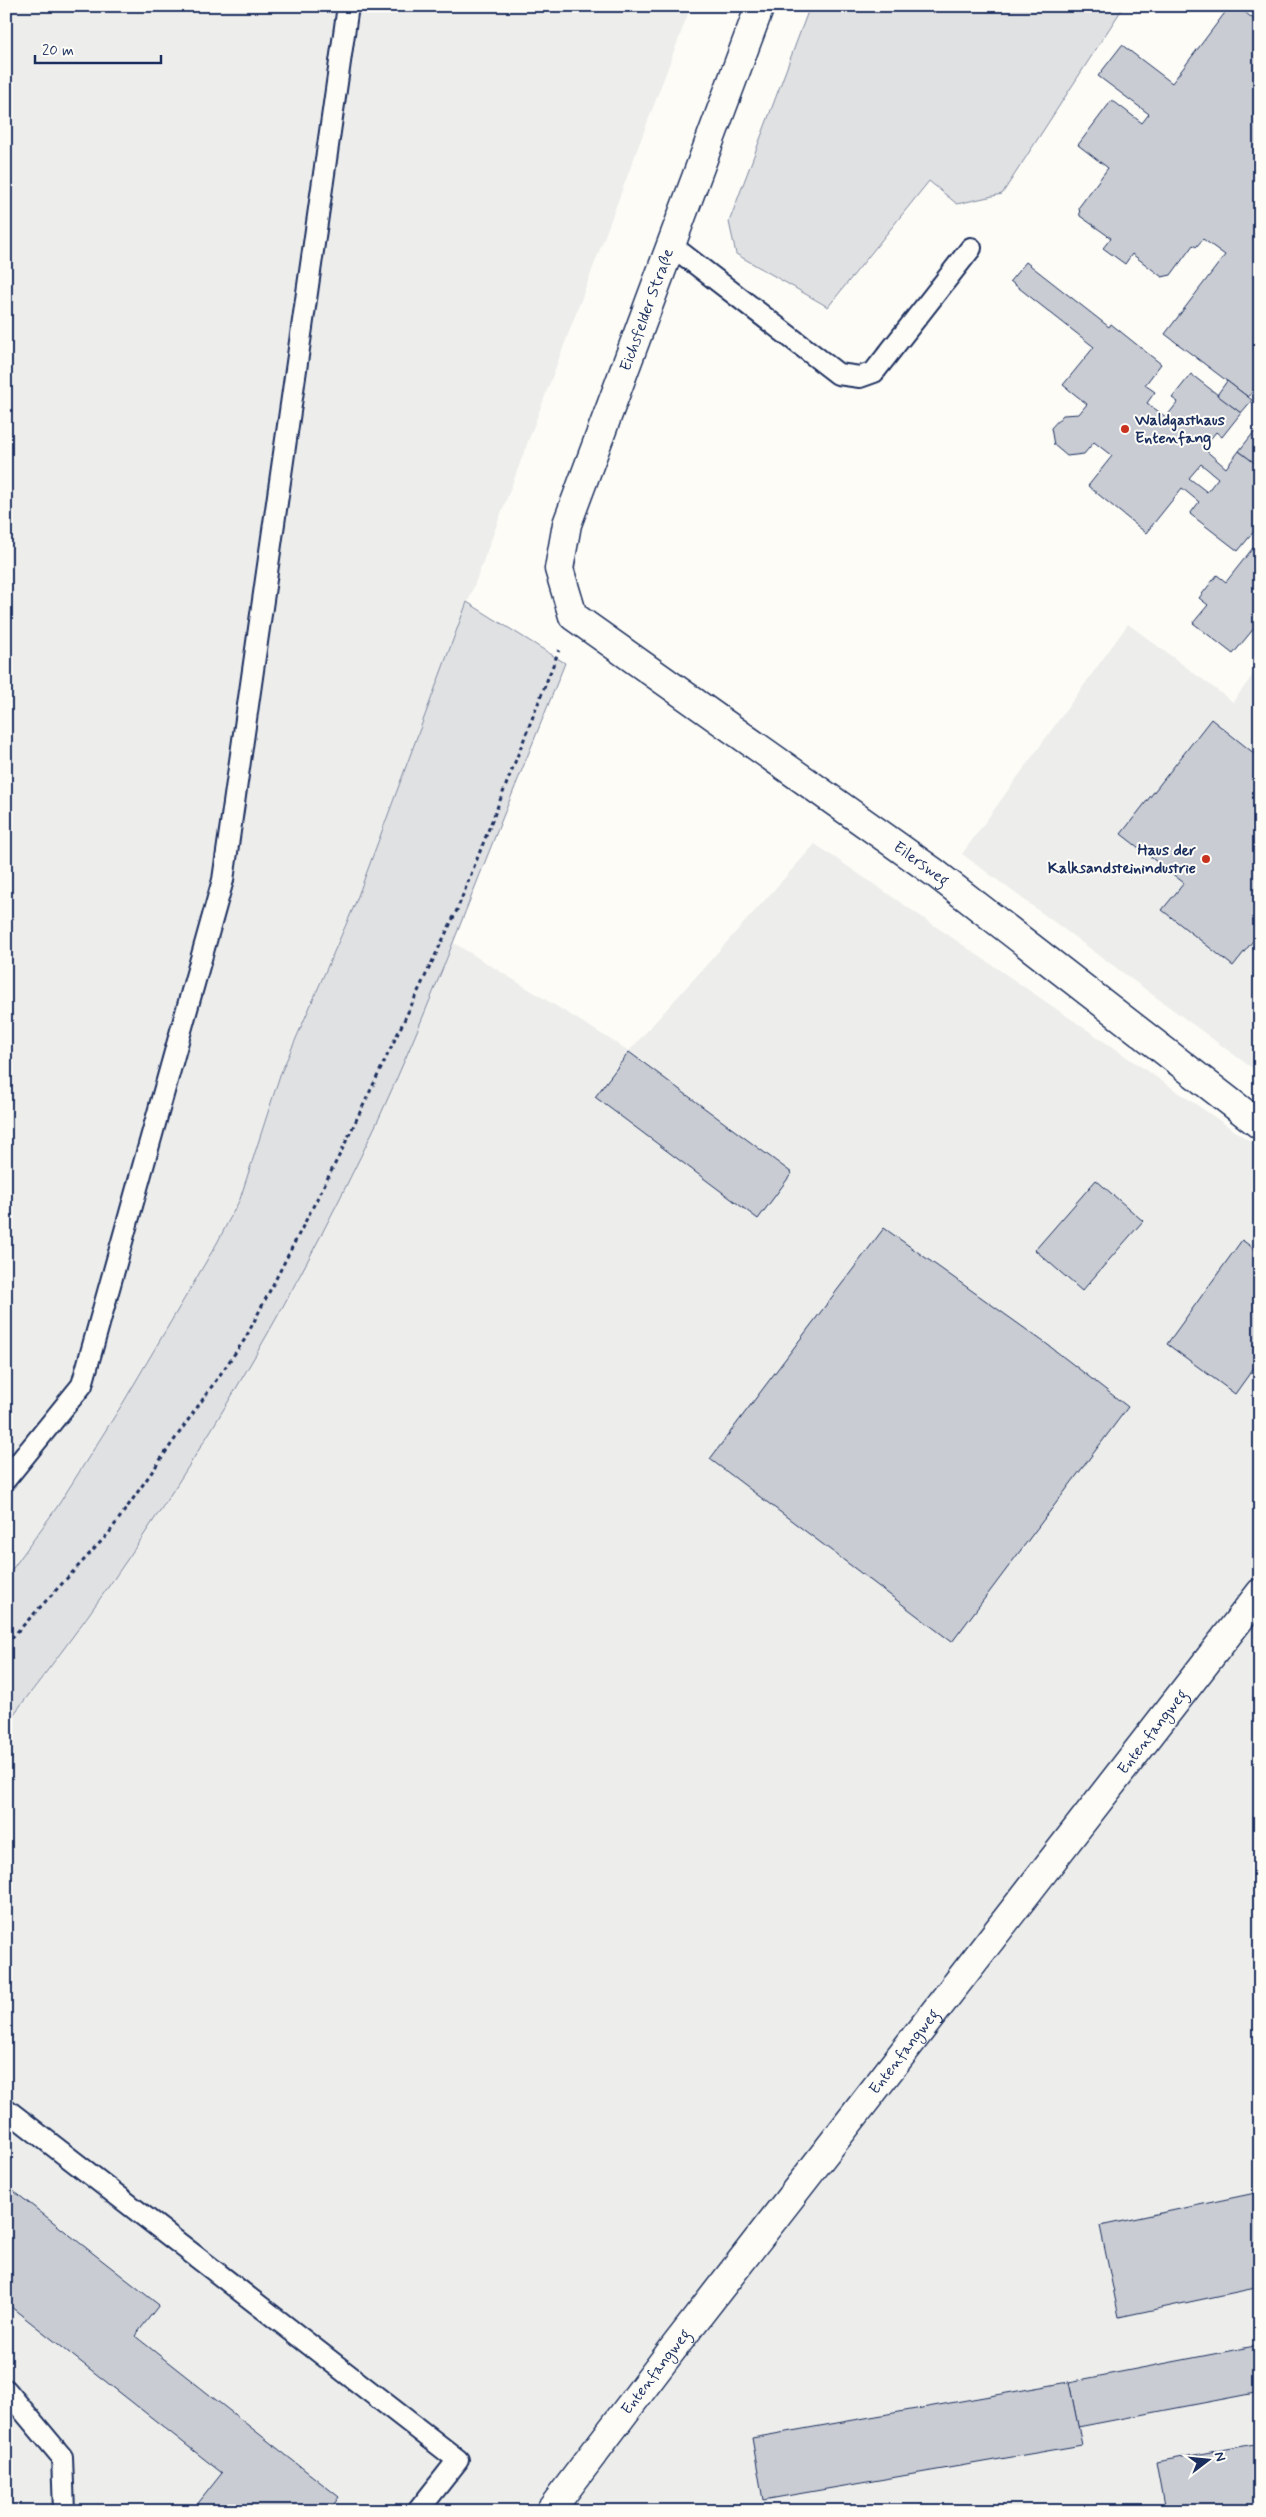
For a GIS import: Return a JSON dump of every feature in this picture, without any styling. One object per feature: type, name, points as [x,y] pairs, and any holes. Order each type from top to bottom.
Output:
[{"type":"street","name":"Eichsfelder Straße","points":[[573,616],[559,570],[567,524],[760,6]]},
{"type":"street","name":"Eilersweg","points":[[573,616],[935,873],[1260,1125]]},
{"type":"street","name":"Entenfangweg","points":[[550,2511],[683,2334],[1260,1593]]},
{"type":"lane","points":[[6,1479],[82,1385],[223,880],[348,6]]},
{"type":"lane","points":[[671,245],[838,374],[860,377],[874,372],[971,248]]},
{"type":"lane","points":[[6,2108],[458,2460],[418,2511]]},
{"type":"lane","points":[[6,2390],[62,2457],[63,2511]]},
{"type":"path","points":[[6,1644],[109,1534],[245,1339],[340,1154],[457,910],[573,616]]},
{"type":"shaded area","points":[[6,6],[691,6],[355,904],[280,1075],[240,1199],[217,1243],[123,1403],[57,1507],[6,1578]]},
{"type":"shaded area","points":[[810,6],[1124,6],[1002,194],[957,204],[929,181],[828,307],[736,254],[729,222]]},
{"type":"shaded area","points":[[467,602],[565,663],[430,1000],[380,1116],[341,1196],[300,1276],[211,1431],[113,1581],[6,1724],[6,1578],[57,1507],[123,1403],[217,1243],[240,1199],[280,1075],[355,904]]},
{"type":"shaded area","points":[[1128,624],[1233,702],[1260,665],[1260,1074],[962,854]]},
{"type":"shaded area","points":[[815,844],[1260,1148],[1260,2511],[6,2511],[6,1724],[130,1554],[200,1446],[261,1345],[326,1225],[379,1118],[454,943],[629,1051]]},
{"type":"building","points":[[1230,6],[1237,6],[1260,24],[1260,382],[1248,397],[1165,334],[1225,255],[1203,239],[1196,247],[1193,245],[1171,275],[1162,277],[1132,254],[1125,264],[1103,248],[1111,238],[1080,216],[1079,207],[1108,168],[1078,145],[1112,100],[1142,123],[1149,114],[1098,76],[1122,45],[1172,83]]},
{"type":"building","points":[[1026,262],[1109,327],[1111,324],[1161,364],[1145,385],[1155,392],[1147,403],[1166,417],[1178,402],[1172,398],[1191,374],[1241,413],[1222,437],[1216,432],[1203,448],[1226,468],[1239,451],[1260,467],[1260,524],[1238,551],[1190,514],[1199,502],[1182,488],[1146,533],[1088,486],[1112,456],[1094,442],[1084,454],[1067,456],[1054,445],[1051,428],[1063,415],[1079,414],[1087,404],[1063,385],[1094,347],[1010,281]],"holes":[[[1201,464],[1218,478],[1207,492],[1189,478]]]},
{"type":"building","points":[[1227,381],[1252,400],[1241,413],[1217,395]]},
{"type":"building","points":[[1254,432],[1260,437],[1260,467],[1239,451]]},
{"type":"building","points":[[1260,539],[1260,621],[1233,654],[1193,623],[1208,605],[1199,598],[1217,575],[1226,582]]},
{"type":"building","name":"Haus der Kalksandsteinindustrie","points":[[1211,719],[1260,758],[1260,932],[1233,966],[1162,910],[1184,883],[1121,834]]},
{"type":"building","points":[[629,1052],[792,1173],[758,1219],[595,1097]]},
{"type":"building","points":[[1096,1180],[1143,1221],[1082,1291],[1035,1250]]},
{"type":"building","points":[[884,1228],[1048,1345],[1128,1407],[952,1642],[710,1459]]},
{"type":"building","points":[[1242,1240],[1260,1253],[1260,1359],[1235,1394],[1167,1344]]},
{"type":"building","points":[[6,2185],[159,2305],[135,2336],[339,2497],[329,2511],[192,2511],[222,2473],[6,2303]]},
{"type":"building","points":[[1260,2192],[1260,2287],[1119,2317],[1100,2226]]},
{"type":"building","points":[[1260,2345],[1260,2392],[1078,2427],[1069,2382]]},
{"type":"building","points":[[1069,2382],[1082,2445],[763,2500],[752,2438]]},
{"type":"building","points":[[1260,2443],[1260,2511],[1165,2511],[1156,2462]]},
{"type":"place","name":"Waldgasthaus Entenfang","points":[[1125,429]]},
{"type":"place","name":"Haus der Kalksandsteinindustrie","points":[[1206,859]]}]
